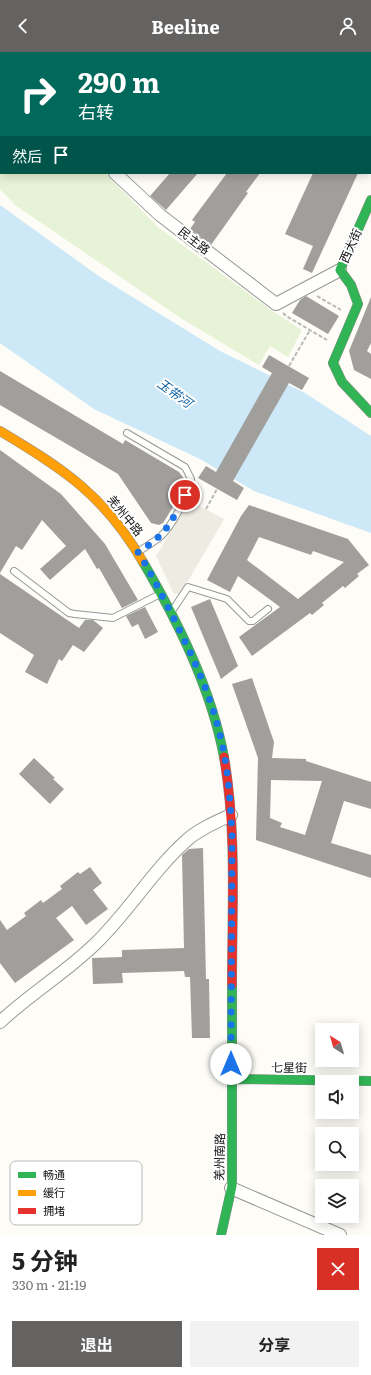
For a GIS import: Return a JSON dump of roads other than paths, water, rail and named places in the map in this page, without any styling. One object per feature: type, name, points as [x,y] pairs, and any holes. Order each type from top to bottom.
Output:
[{"type":"main road","name":"西大街","points":[[340,270],[371,200]]},
{"type":"main road","points":[[340,270],[351,285],[358,304],[334,363],[342,382],[371,413]]},
{"type":"main road","name":"羌州中路","points":[[0,431],[55,464],[82,485],[120,525],[138,552],[161,593],[210,701],[222,745],[231,815],[231,1079]]},
{"type":"main road","name":"七星街","points":[[231,1079],[371,1081]]},
{"type":"main road","name":"羌州南路","points":[[221,1235],[227,1214],[231,1188],[231,1079]]},
{"type":"street","name":"民主路","points":[[116,174],[160,215],[276,304]]},
{"type":"street","name":"西大街","points":[[276,304],[340,270]]},
{"type":"street","points":[[0,1022],[95,944],[121,918],[167,860],[187,840],[209,825],[231,815]]},
{"type":"street","points":[[231,1188],[340,1235]]},
{"type":"lane","points":[[127,433],[185,467],[191,479],[178,510],[168,527],[160,537],[138,552]]},
{"type":"lane","points":[[14,571],[69,613],[75,614],[113,618],[161,593]]},
{"type":"lane","points":[[171,613],[188,587],[227,599],[249,621],[268,610]]},
{"type":"water","name":"玉带河","points":[[0,205],[100,277],[220,351],[305,393],[371,436],[371,533],[254,491],[200,459],[94,409],[0,343]]}]
